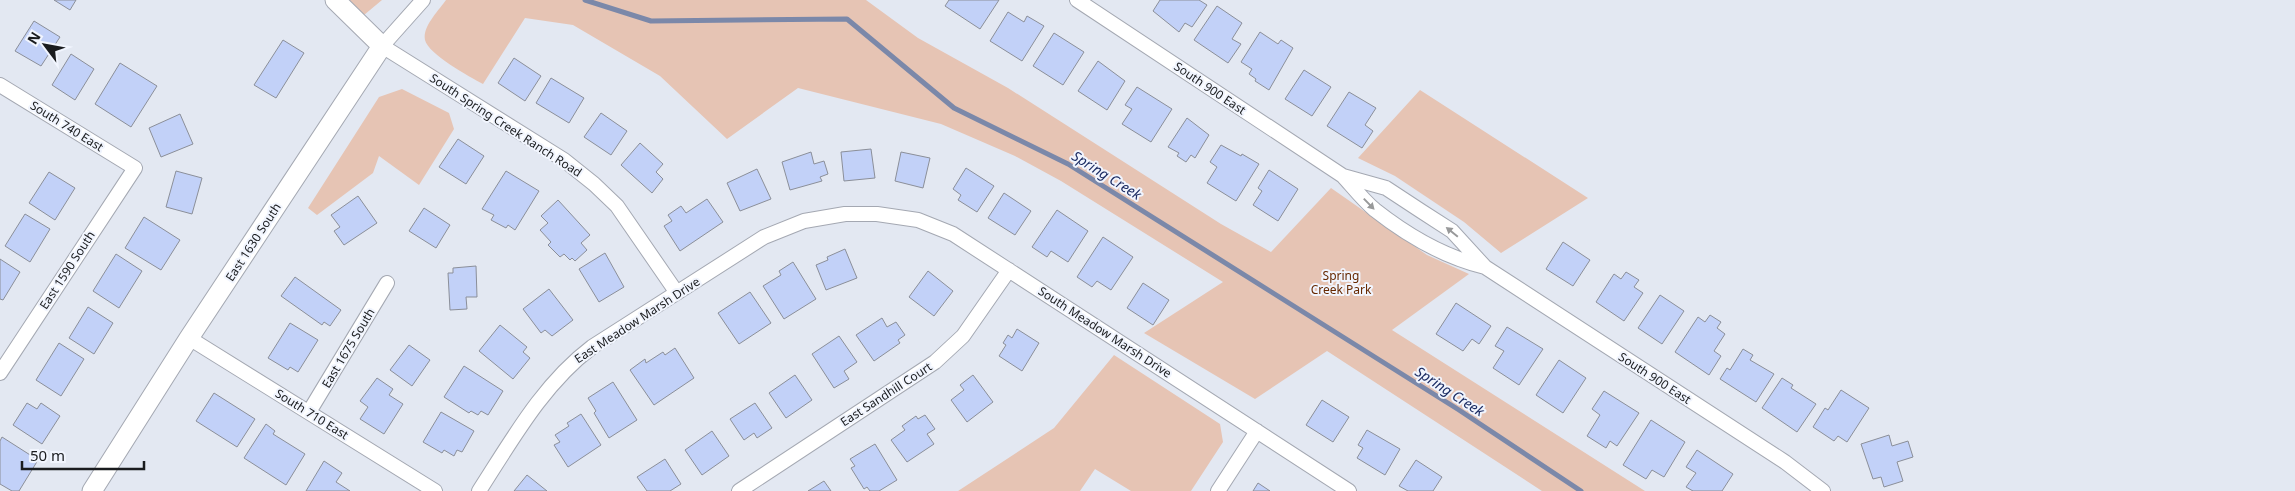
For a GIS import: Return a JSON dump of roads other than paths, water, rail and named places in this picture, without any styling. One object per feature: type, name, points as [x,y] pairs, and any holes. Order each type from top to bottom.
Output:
[{"type":"street","name":"South Spring Creek Ranch Road","points":[[335,0],[382,46],[564,160],[594,184],[617,206],[676,293]]},
{"type":"street","name":"East 1630 South","points":[[92,491],[189,338],[382,46],[423,0]]},
{"type":"street","name":"South 900 East","points":[[1078,0],[1343,176],[1375,209],[1438,252],[1460,261],[1485,267]]},
{"type":"street","name":"South 740 East","points":[[0,84],[135,168]]},
{"type":"street","name":"East 1590 South","points":[[0,373],[135,168]]},
{"type":"street","name":"South 900 East","points":[[1343,176],[1386,188],[1420,210],[1452,231],[1485,267],[1785,462],[1823,491]]},
{"type":"street","name":"East Meadow Marsh Drive","points":[[479,491],[551,384],[574,360],[764,237],[804,220],[845,214]]},
{"type":"street","name":"South Meadow Marsh Drive","points":[[845,214],[877,214],[918,220],[953,234],[1350,491]]},
{"type":"street","name":"East Sandhill Court","points":[[739,491],[935,362],[963,336],[1009,270]]},
{"type":"street","name":"East 1675 South","points":[[309,412],[387,283]]},
{"type":"street","name":"South 710 East","points":[[189,338],[435,491]]},
{"type":"street","points":[[1218,491],[1257,431]]},
{"type":"waterway","name":"Spring Creek","points":[[585,0],[651,21],[847,19],[954,108],[1068,164],[1459,410],[1581,491]]},
{"type":"park label","name":"Spring Creek Park","points":[[1341,282]]}]
